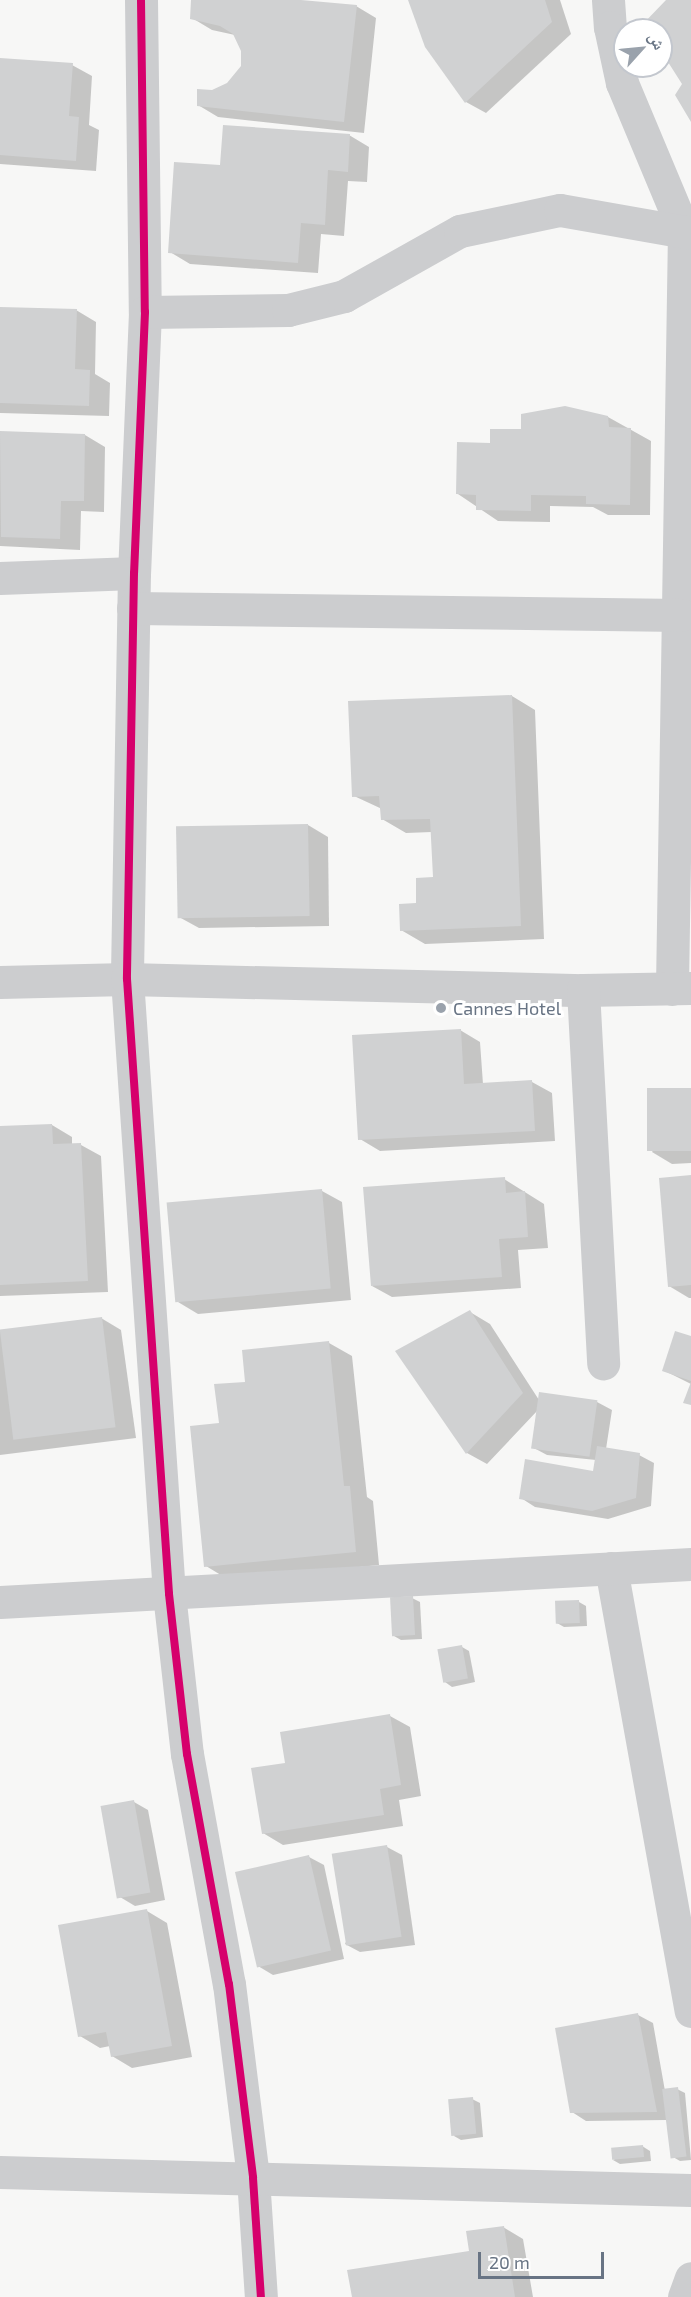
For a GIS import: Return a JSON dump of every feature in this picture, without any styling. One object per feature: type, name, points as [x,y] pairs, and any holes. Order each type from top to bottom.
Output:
[{"type":"street","points":[[141,0],[145,312],[133,608],[127,979],[169,1594],[188,1755],[228,1984],[253,2178],[261,2297]]},
{"type":"street","points":[[0,982],[127,979],[583,990],[682,989],[681,615],[688,232],[622,83],[610,27],[608,0]]},
{"type":"street","points":[[145,312],[288,310],[344,296],[460,231],[560,210],[688,232]]},
{"type":"street","points":[[0,578],[134,573]]},
{"type":"street","points":[[133,608],[681,615]]},
{"type":"street","points":[[583,990],[603,1363]]},
{"type":"street","points":[[0,1602],[691,1564]]},
{"type":"street","points":[[612,1568],[691,2011]]},
{"type":"street","points":[[0,2172],[691,2190]]},
{"type":"street","points":[[684,2297],[691,2278]]},
{"type":"building","points":[[191,0],[301,0],[357,5],[344,122],[197,106],[197,89],[212,90],[227,83],[241,66],[241,51],[233,34],[220,26],[190,19]]},
{"type":"building","points":[[408,0],[545,0],[552,22],[465,103],[425,47]]},
{"type":"building","points":[[666,0],[691,0],[691,122],[675,95],[682,84],[673,70],[673,18],[649,18]]},
{"type":"building","points":[[0,58],[73,63],[69,116],[79,117],[76,161],[0,155]]},
{"type":"building","points":[[223,125],[350,134],[348,172],[328,170],[325,225],[301,223],[298,263],[168,253],[174,162],[220,165]]},
{"type":"building","points":[[0,307],[77,309],[75,369],[90,370],[89,406],[0,403]]},
{"type":"building","points":[[565,406],[608,416],[609,427],[631,428],[630,505],[586,504],[586,496],[531,495],[531,511],[476,510],[476,495],[456,494],[457,442],[490,443],[490,429],[521,429],[521,414]]},
{"type":"building","points":[[0,431],[85,434],[84,501],[61,501],[60,539],[1,537]]},
{"type":"building","points":[[512,695],[521,926],[400,931],[399,904],[416,903],[416,878],[433,877],[430,819],[381,820],[379,796],[352,797],[348,701]]},
{"type":"building","points":[[308,824],[310,916],[178,918],[176,826]]},
{"type":"building","points":[[461,1029],[464,1084],[532,1080],[535,1131],[358,1140],[352,1035]]},
{"type":"building","points":[[647,1088],[691,1088],[691,1151],[647,1151]]},
{"type":"building","points":[[52,1124],[53,1144],[81,1143],[88,1281],[0,1285],[0,1126]]},
{"type":"building","points":[[691,1175],[691,1285],[668,1287],[659,1178]]},
{"type":"building","points":[[505,1177],[506,1193],[525,1191],[528,1237],[499,1239],[502,1277],[371,1286],[363,1187]]},
{"type":"building","points":[[322,1189],[331,1289],[175,1302],[167,1203]]},
{"type":"building","points":[[470,1310],[523,1393],[466,1454],[395,1351]]},
{"type":"building","points":[[102,1317],[116,1427],[13,1440],[0,1330]]},
{"type":"building","points":[[675,1331],[691,1336],[691,1381],[662,1371]]},
{"type":"building","points":[[329,1341],[344,1486],[350,1486],[356,1552],[204,1567],[190,1426],[219,1423],[214,1384],[245,1382],[242,1350]]},
{"type":"building","points":[[691,1382],[691,1405],[683,1403]]},
{"type":"building","points":[[539,1392],[597,1400],[589,1457],[531,1448]]},
{"type":"building","points":[[597,1446],[640,1453],[636,1498],[592,1511],[519,1499],[525,1459],[593,1471]]},
{"type":"building","points":[[413,1596],[415,1635],[392,1636],[390,1597]]},
{"type":"building","points":[[579,1600],[580,1623],[556,1624],[555,1601]]},
{"type":"building","points":[[462,1645],[468,1678],[443,1683],[437,1649]]},
{"type":"building","points":[[390,1714],[401,1785],[380,1789],[384,1815],[262,1834],[251,1768],[285,1763],[280,1732]]},
{"type":"building","points":[[134,1800],[150,1893],[117,1898],[101,1806]]},
{"type":"building","points":[[387,1845],[402,1937],[346,1946],[332,1854]]},
{"type":"building","points":[[309,1855],[331,1950],[257,1968],[235,1872]]},
{"type":"building","points":[[147,1909],[172,2046],[111,2057],[106,2032],[78,2037],[58,1925]]},
{"type":"building","points":[[638,2013],[657,2112],[570,2113],[555,2028]]},
{"type":"building","points":[[678,2087],[687,2156],[671,2158],[662,2089]]},
{"type":"building","points":[[473,2097],[476,2134],[451,2136],[448,2099]]},
{"type":"building","points":[[643,2145],[644,2157],[612,2160],[611,2148]]},
{"type":"building","points":[[504,2226],[515,2297],[352,2297],[347,2270],[469,2251],[466,2231]]},
{"type":"cycle path","points":[[141,0],[145,312],[134,573],[127,979],[169,1594],[187,1754],[229,1984],[253,2178],[261,2297]]},
{"type":"place","name":"Cannes Hotel","points":[[441,1008]]}]
